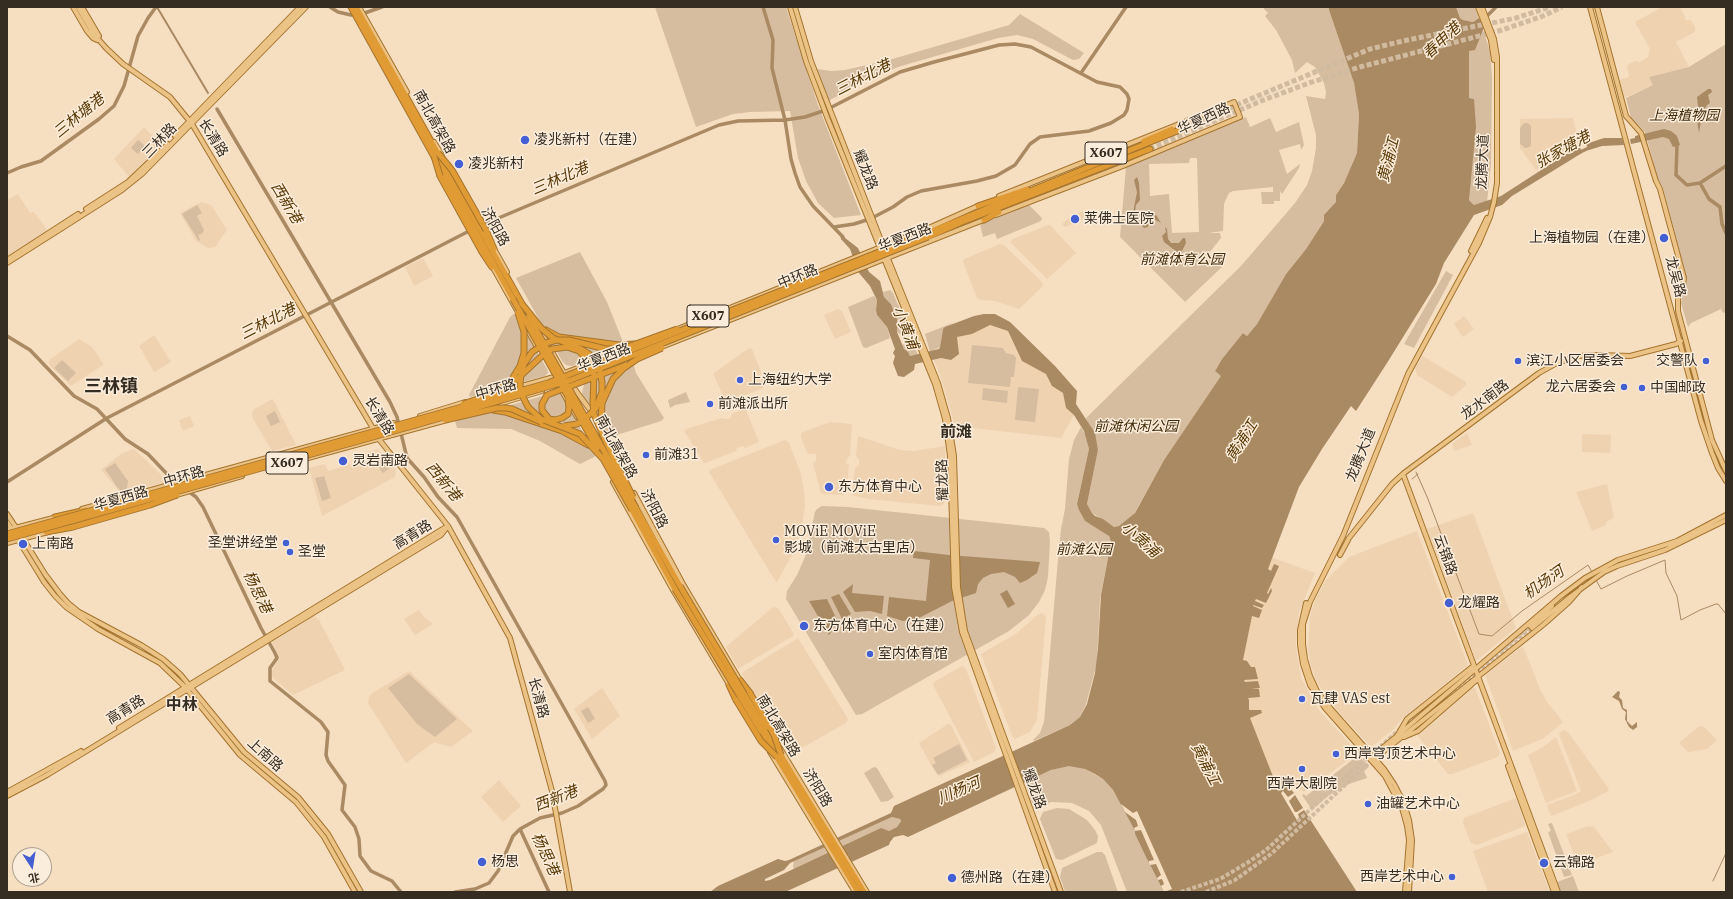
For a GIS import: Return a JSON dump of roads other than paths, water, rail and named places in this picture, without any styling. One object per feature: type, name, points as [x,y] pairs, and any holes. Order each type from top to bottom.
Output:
[{"type":"highway","name":"南北高架路","points":[[350,7],[522,304],[680,586],[858,892]]},
{"type":"highway","name":"南北高架路","points":[[358,7],[513,299],[675,589],[864,892]]},
{"type":"highway","name":"中环路","points":[[7,534],[548,383],[976,214],[1181,128],[987,205],[976,214]]},
{"type":"highway","name":"中环路","points":[[976,214],[984,212],[1148,148],[1032,195],[976,214]]},
{"type":"highway","points":[[436,154],[452,170],[494,248]]},
{"type":"highway","points":[[436,154],[440,176],[482,252],[492,267]]},
{"type":"highway","points":[[978,206],[1033,186]]},
{"type":"highway","points":[[984,220],[1032,195]]},
{"type":"highway","name":"中环路","points":[[8,542],[416,426],[571,380],[688,334],[961,220]]},
{"type":"highway","points":[[490,396],[512,378],[520,366],[524,354],[524,332],[513,299]]},
{"type":"highway","points":[[416,426],[459,418],[497,408],[512,409],[541,422],[558,426],[577,424],[584,420],[596,408],[602,392],[602,382],[600,371],[594,361],[589,354],[579,348],[553,338],[542,329],[522,304]]},
{"type":"highway","points":[[603,459],[580,434],[541,419],[528,407],[521,393],[520,385],[521,372],[524,364],[532,352],[546,343],[557,340],[569,340],[606,349],[622,349],[714,318]]},
{"type":"highway","points":[[538,324],[559,337],[619,345],[640,343]]},
{"type":"highway","points":[[566,393],[569,402],[568,414],[555,420],[546,416],[542,410],[542,404],[547,395],[637,359],[688,334]]},
{"type":"highway","points":[[445,412],[490,396],[513,383],[540,357],[552,349],[567,347],[578,351],[590,363],[594,374],[594,414],[606,442],[632,493],[636,508]]},
{"type":"highway","points":[[606,442],[601,424],[601,412],[605,395],[613,379],[624,368],[637,359]]},
{"type":"highway","points":[[486,410],[506,412],[562,431],[581,440],[596,451]]},
{"type":"highway","points":[[55,517],[218,475]]},
{"type":"highway","points":[[46,532],[73,527],[150,505],[195,488]]},
{"type":"highway","points":[[740,680],[750,693],[774,735],[779,756]]},
{"type":"highway","points":[[729,685],[736,700],[761,740],[779,756]]},
{"type":"main road","name":"长清路","points":[[73,7],[93,38],[100,41]]},
{"type":"main road","name":"长清路","points":[[78,7],[100,41],[123,64],[170,97],[191,122],[379,439],[448,526],[510,638],[550,785],[570,892]]},
{"type":"main road","name":"长清路","points":[[82,7],[100,41]]},
{"type":"main road","name":"三林路","points":[[7,260],[128,182],[210,104],[300,7]]},
{"type":"main road","name":"三林路","points":[[214,99],[306,7]]},
{"type":"main road","name":"济阳路","points":[[350,7],[474,235],[673,590],[855,892]]},
{"type":"main road","name":"济阳路","points":[[358,7],[485,230]]},
{"type":"main road","name":"耀龙路","points":[[790,7],[806,61],[824,102]]},
{"type":"main road","name":"耀龙路","points":[[795,7],[829,117],[946,406],[952,438],[954,465],[954,541],[958,602],[965,631],[993,712],[1037,832],[1061,892]]},
{"type":"main road","name":"龙腾大道","points":[[1478,7],[1493,40]]},
{"type":"main road","name":"龙腾大道","points":[[1406,892],[1409,847],[1406,821],[1395,791],[1372,759],[1322,699],[1311,679],[1305,659],[1303,640],[1304,619],[1329,560],[1343,536],[1408,374],[1485,227],[1494,202],[1496,184],[1497,57],[1482,7]]},
{"type":"main road","name":"龙吴路","points":[[1590,7],[1624,129],[1701,421],[1718,468],[1726,481]]},
{"type":"main road","name":"龙吴路","points":[[1597,7],[1626,116],[1641,133],[1656,181],[1660,189],[1684,278],[1677,306],[1712,440],[1726,471]]},
{"type":"main road","name":"华夏西路","points":[[8,542],[24,539],[173,496],[195,488],[405,432],[559,386],[867,264],[1123,166],[1240,117],[1234,102],[881,247],[554,377],[393,424],[10,529]]},
{"type":"main road","name":"三林路","points":[[7,263],[132,182],[191,122]]},
{"type":"main road","name":"济阳路","points":[[494,248],[564,373],[598,422],[651,527],[683,584],[867,892]]},
{"type":"main road","points":[[1680,342],[1685,336]]},
{"type":"main road","name":"龙水南路","points":[[1340,555],[1342,548],[1384,492],[1402,475],[1532,378],[1551,366],[1570,359],[1585,356],[1633,355],[1680,342]]},
{"type":"main road","name":"云锦路","points":[[1402,475],[1471,670],[1477,678],[1558,892]]},
{"type":"main road","name":"上南路","points":[[7,514],[10,529],[24,539],[45,574],[68,603],[79,612],[141,645],[163,659],[244,752],[298,797],[328,834],[361,892]]},
{"type":"main road","points":[[1417,714],[1561,596],[1592,573],[1618,560],[1677,541],[1726,515]]},
{"type":"main road","points":[[1582,580],[1531,627],[1595,578],[1617,566],[1665,550],[1726,520]]},
{"type":"main road","name":"上南路","points":[[7,522],[44,582],[66,607],[98,629],[160,663],[188,687],[240,755],[306,813],[324,837],[355,892]]},
{"type":"main road","name":"高青路","points":[[7,796],[47,775],[448,526]]},
{"type":"main road","points":[[1372,759],[1470,684],[1558,611],[1582,588]]},
{"type":"main road","points":[[1372,759],[1471,670]]},
{"type":"main road","name":"云锦路","points":[[1477,678],[1554,892]]},
{"type":"main road","points":[[1418,727],[1470,684]]},
{"type":"main road","name":"高青路","points":[[7,792],[188,687]]},
{"type":"main road","name":"龙腾大道","points":[[1372,759],[1388,774],[1398,789],[1409,820],[1412,853],[1409,892]]},
{"type":"main road","name":"耀龙路","points":[[1037,832],[1055,892]]},
{"type":"water","points":[[1328,7],[1456,7],[1460,18],[1473,22],[1479,18],[1484,27],[1475,50],[1469,51],[1469,98],[1474,99],[1476,127],[1469,200],[1474,205],[1501,196],[1563,156],[1580,147],[1582,153],[1512,196],[1502,205],[1474,215],[1444,263],[1436,284],[1387,363],[1356,411],[1351,406],[1299,487],[1268,569],[1271,571],[1274,564],[1279,566],[1267,593],[1268,594],[1271,588],[1272,591],[1266,603],[1256,599],[1255,601],[1264,605],[1262,608],[1253,605],[1262,610],[1259,618],[1252,616],[1243,660],[1247,661],[1251,667],[1255,667],[1258,679],[1244,680],[1245,682],[1258,681],[1260,688],[1251,689],[1259,689],[1260,697],[1248,698],[1249,710],[1261,710],[1262,713],[1250,718],[1274,779],[1282,776],[1282,784],[1288,786],[1294,793],[1288,797],[1283,791],[1281,793],[1298,822],[1300,821],[1298,814],[1304,810],[1357,892],[1164,892],[1135,834],[1135,831],[1113,790],[1103,779],[1095,774],[1085,769],[1069,766],[1051,770],[908,837],[903,835],[894,837],[889,845],[785,892],[710,892],[718,886],[778,859],[785,861],[789,860],[891,813],[894,806],[1070,725],[1080,717],[1087,704],[1095,673],[1101,595],[1111,542],[1109,536],[1085,521],[1077,504],[1089,449],[1084,431],[1074,415],[1066,408],[1063,393],[1052,386],[1046,374],[1022,361],[1008,331],[990,325],[972,334],[957,337],[959,354],[951,360],[941,358],[915,364],[914,370],[904,377],[898,376],[893,363],[895,356],[893,353],[895,349],[887,327],[877,315],[877,300],[870,286],[859,273],[850,249],[841,239],[840,234],[858,248],[869,272],[880,281],[884,297],[891,304],[897,319],[897,332],[904,349],[910,356],[939,349],[943,329],[945,327],[974,316],[995,314],[1010,322],[1055,366],[1077,391],[1076,404],[1095,433],[1098,450],[1087,504],[1095,516],[1103,519],[1114,527],[1119,526],[1135,513],[1164,460],[1221,376],[1215,371],[1222,359],[1243,333],[1247,336],[1257,324],[1286,274],[1306,249],[1324,221],[1324,215],[1336,202],[1336,195],[1344,183],[1357,153],[1359,114],[1354,83]],"holes":[[[892,817],[900,819],[901,821],[897,827],[889,831],[881,828],[765,881],[765,879],[784,870],[790,863]]]},
{"type":"water","points":[[1708,89],[1711,89],[1712,92],[1708,95],[1710,103],[1703,110],[1699,133],[1696,113],[1698,106],[1697,97]]},
{"type":"water","points":[[1664,129],[1671,131],[1677,136],[1680,145],[1673,147],[1669,139],[1663,137],[1631,144],[1630,139],[1635,138],[1635,136]]},
{"type":"water","points":[[1604,138],[1622,138],[1624,145],[1602,146],[1589,150],[1586,144]]},
{"type":"water","points":[[1137,177],[1139,183],[1140,200],[1136,205],[1135,212],[1143,214],[1146,221],[1152,216],[1156,215],[1161,223],[1154,219],[1149,222],[1148,227],[1144,228],[1133,213],[1137,192],[1134,180]]},
{"type":"water","points":[[1165,227],[1167,229],[1168,239],[1171,243],[1179,243],[1183,238],[1185,238],[1186,243],[1181,253],[1177,252],[1164,242],[1162,236],[1166,232]]},
{"type":"water","points":[[914,551],[1040,562],[1037,573],[1027,580],[1020,583],[1015,577],[1004,572],[991,574],[983,578],[978,584],[976,593],[952,601],[917,619],[903,621],[887,616],[889,597],[926,601],[930,560],[913,558]]},
{"type":"water","points":[[853,584],[852,593],[884,596],[882,614],[870,611],[855,612],[843,592]]},
{"type":"water","points":[[1007,590],[1015,604],[1008,608],[1000,594]]},
{"type":"water","points":[[839,594],[851,614],[842,619],[831,597]]},
{"type":"water","points":[[827,599],[838,622],[829,635],[809,601]]},
{"type":"water","points":[[1618,691],[1620,692],[1619,697],[1622,700],[1623,708],[1627,710],[1627,721],[1632,726],[1637,722],[1637,727],[1633,730],[1629,727],[1625,719],[1626,712],[1622,709],[1619,701],[1612,697]]},
{"type":"water","points":[[1295,795],[1303,808],[1297,812],[1295,812],[1289,801]]},
{"type":"waterway","name":"三林塘港","points":[[7,173],[41,161],[99,119],[114,106],[124,86],[138,36],[156,7]]},
{"type":"waterway","points":[[157,7],[208,93]]},
{"type":"waterway","points":[[330,7],[338,12],[351,15],[359,15],[382,7]]},
{"type":"waterway","name":"小黄浦","points":[[763,7],[773,40],[772,68],[785,120],[791,159],[795,173],[800,187],[813,206],[843,237]]},
{"type":"waterway","name":"三林北港","points":[[1081,73],[1126,7]]},
{"type":"waterway","name":"春申港","points":[[1484,19],[1496,7]]},
{"type":"waterway","name":"三林北港","points":[[482,225],[719,125],[738,121],[785,120],[805,117],[826,110],[900,72],[999,45],[1015,44],[1031,47],[1097,82],[1120,87],[1127,94],[1129,99],[1127,110],[1124,115],[1111,123],[1089,131],[1040,137],[1030,144],[1015,165],[996,176],[921,191],[907,197],[893,207],[870,219],[854,224],[834,227]]},
{"type":"waterway","name":"西新港","points":[[217,109],[390,402],[397,417],[407,458],[424,477],[438,497],[457,517],[605,781],[606,785],[603,789],[578,806],[562,813],[540,818],[520,829],[513,836],[498,871],[489,883],[475,889],[455,892]]},
{"type":"waterway","name":"张家塘港","points":[[1676,143],[1676,175],[1687,185],[1700,183],[1726,166]]},
{"type":"waterway","name":"张家塘港","points":[[1578,153],[1591,147]]},
{"type":"waterway","points":[[1700,183],[1709,199],[1720,207],[1722,224],[1726,233]]},
{"type":"waterway","name":"三林北港","points":[[7,482],[107,418],[471,230]]},
{"type":"waterway","name":"杨思港","points":[[7,336],[30,350],[74,396],[97,409],[125,439],[148,454],[167,474],[179,483]]},
{"type":"waterway","name":"机场河","points":[[1416,472],[1428,499],[1479,634],[1492,636],[1522,611],[1588,565],[1592,572]]},
{"type":"waterway","name":"机场河","points":[[1412,479],[1418,474]]},
{"type":"waterway","name":"杨思港","points":[[188,491],[196,497],[203,507],[261,628],[275,653],[277,658],[270,668],[270,681],[321,722],[328,732],[326,755],[328,761],[345,785],[342,810],[355,827],[359,839],[360,856],[371,871],[392,881],[401,892]]},
{"type":"waterway","name":"机场河","points":[[1596,580],[1601,589],[1665,560],[1666,573],[1677,596],[1681,620],[1716,604],[1718,604],[1726,614]]},
{"type":"waterway","name":"杨思港","points":[[520,829],[549,892]]},
{"type":"waterway","name":"机场河","points":[[1713,881],[1726,853]]},
{"type":"tunnel","points":[[1196,125],[1241,103],[1370,49],[1516,18],[1550,7]]},
{"type":"tunnel","points":[[1150,149],[1261,101],[1309,83],[1360,67],[1502,30],[1543,16],[1562,7]]},
{"type":"tunnel","points":[[1181,126],[1221,109]]},
{"type":"tunnel","points":[[1182,129],[1197,124]]},
{"type":"tunnel","points":[[1501,650],[1530,626]]},
{"type":"tunnel","points":[[1422,719],[1532,628]]},
{"type":"tunnel","points":[[1380,747],[1417,714]]},
{"type":"tunnel","points":[[1409,734],[1418,727]]},
{"type":"tunnel","points":[[1181,892],[1220,879],[1266,850],[1361,763],[1383,746]]},
{"type":"tunnel","points":[[1206,892],[1235,880],[1271,854],[1373,759]]},
{"type":"place","name":"凌兆新村（在建）","points":[[525,140]]},
{"type":"place","name":"凌兆新村","points":[[459,164]]},
{"type":"place","name":"莱佛士医院","points":[[1075,219]]},
{"type":"place","name":"上海植物园（在建）","points":[[1664,238]]},
{"type":"place","name":"滨江小区居委会","points":[[1518,361]]},
{"type":"place","name":"交警队","points":[[1706,361]]},
{"type":"place","name":"上海纽约大学","points":[[740,380]]},
{"type":"place","name":"龙六居委会","points":[[1624,387]]},
{"type":"place","name":"中国邮政","points":[[1642,388]]},
{"type":"place","name":"前滩派出所","points":[[710,404]]},
{"type":"place","name":"前滩31","points":[[646,455]]},
{"type":"place","name":"灵岩南路","points":[[343,461]]},
{"type":"place","name":"东方体育中心","points":[[829,487]]},
{"type":"place","name":"MOViE MOViE 影城（前滩太古里店）","points":[[776,540]]},
{"type":"place","name":"圣堂讲经堂","points":[[286,543]]},
{"type":"place","name":"上南路","points":[[23,544]]},
{"type":"place","name":"圣堂","points":[[290,552]]},
{"type":"place","name":"龙耀路","points":[[1449,603]]},
{"type":"place","name":"东方体育中心（在建）","points":[[804,626]]},
{"type":"place","name":"室内体育馆","points":[[870,654]]},
{"type":"place","name":"瓦肆 VAS est","points":[[1302,699]]},
{"type":"place","name":"西岸穹顶艺术中心","points":[[1336,754]]},
{"type":"place","name":"西岸大剧院","points":[[1302,769]]},
{"type":"place","name":"油罐艺术中心","points":[[1368,804]]},
{"type":"place","name":"杨思","points":[[482,862]]},
{"type":"place","name":"云锦路","points":[[1544,863]]},
{"type":"place","name":"西岸艺术中心","points":[[1452,877]]},
{"type":"place","name":"德州路（在建）","points":[[952,878]]},
{"type":"district","name":"三林镇","points":[[111,387]]},
{"type":"district","name":"前滩","points":[[956,432]]},
{"type":"district","name":"中林","points":[[182,705]]},
{"type":"park label","name":"上海植物园","points":[[1684,116]]},
{"type":"park label","name":"前滩体育公园","points":[[1182,260]]},
{"type":"park label","name":"前滩休闲公园","points":[[1136,427]]},
{"type":"park label","name":"前滩公园","points":[[1084,550]]},
{"type":"water label","name":"黄浦江","points":[[1389,160]]},
{"type":"water label","name":"黄浦江","points":[[1242,441]]},
{"type":"water label","name":"黄浦江","points":[[1205,764]]},
{"type":"water label","name":"川杨河","points":[[959,791]]}]
